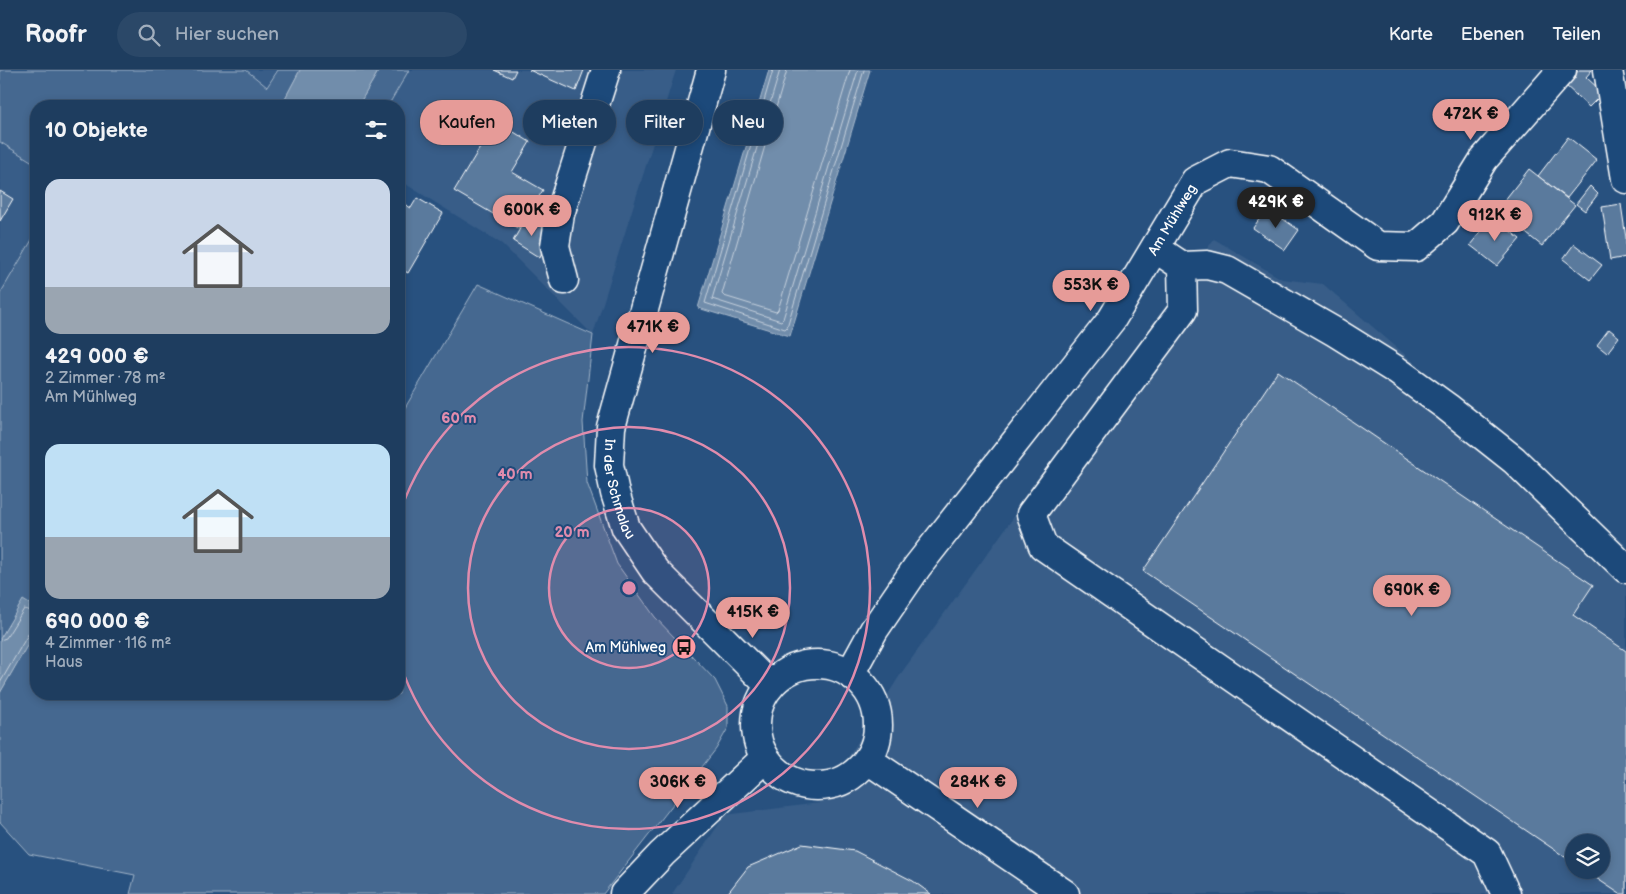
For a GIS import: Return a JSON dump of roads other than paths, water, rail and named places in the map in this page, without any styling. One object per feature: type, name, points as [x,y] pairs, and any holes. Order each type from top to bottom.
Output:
[{"type":"street","points":[[564,280],[555,246],[560,214],[606,70]]},
{"type":"street","name":"In der Schmalau","points":[[711,70],[610,427],[609,466],[626,528],[655,571],[770,686]]},
{"type":"street","name":"Am Mühlweg","points":[[850,674],[874,630],[917,566],[1112,319],[1195,181],[1230,164],[1269,169],[1378,246],[1416,247],[1445,222],[1484,159],[1562,70]]},
{"type":"street","points":[[1608,70],[1626,179]]},
{"type":"street","points":[[1155,248],[1182,266],[1207,265],[1227,270],[1335,332],[1396,370],[1447,406],[1514,460],[1626,569]]},
{"type":"street","points":[[1182,266],[1183,310],[1031,514],[1043,546],[1487,853],[1506,894]]},
{"type":"street","points":[[817,664],[835,666],[850,674],[865,687],[875,704],[878,723],[876,742],[868,760],[854,774],[836,783],[816,786],[796,783],[778,772],[765,758],[758,740],[756,721],[760,702],[770,686],[783,674],[799,666],[817,664]]},
{"type":"street","points":[[624,894],[662,854],[765,758]]},
{"type":"street","points":[[868,760],[1065,894]]},
{"type":"water","points":[[300,70],[379,70],[362,100],[284,100]]},
{"type":"water","points":[[769,70],[870,70],[790,336],[698,308],[747,145],[783,145],[783,100],[760,100]]},
{"type":"water","points":[[23,600],[30,604],[30,640],[0,693],[0,639]]},
{"type":"place","name":"Am Mühlweg","points":[[684,647]]}]
